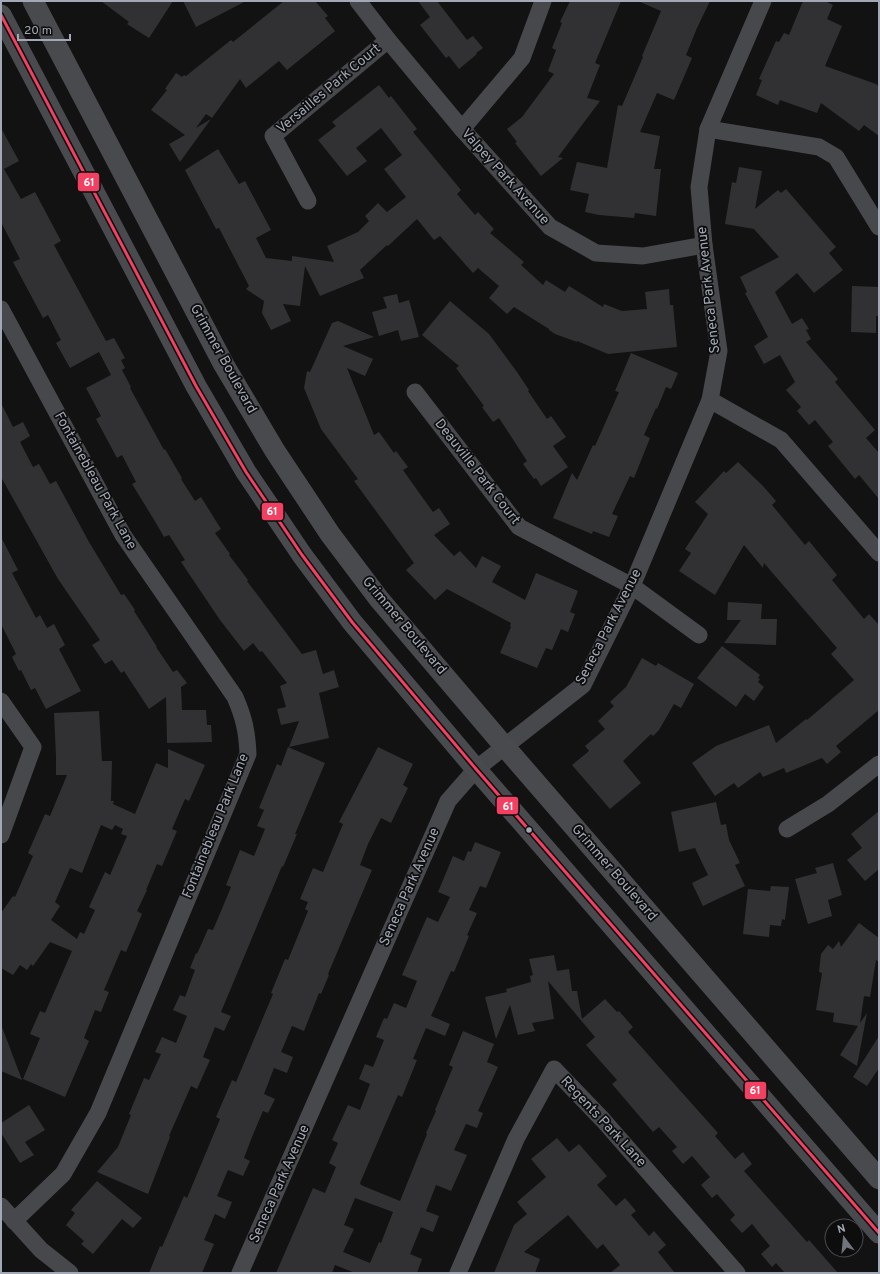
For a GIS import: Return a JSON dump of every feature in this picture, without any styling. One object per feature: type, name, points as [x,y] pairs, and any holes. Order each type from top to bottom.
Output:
[{"type":"main road","name":"Grimmer Boulevard","points":[[33,1],[224,365],[275,451],[330,534],[379,599],[505,747],[879,1179]]},
{"type":"main road","points":[[1,15],[196,386],[246,472],[302,555],[352,622],[476,769],[879,1233]]},
{"type":"street","name":"Valpey Park Avenue","points":[[358,1],[388,40],[462,129],[550,227],[596,253],[644,256],[704,246]]},
{"type":"street","points":[[462,129],[522,58],[543,1]]},
{"type":"street","name":"Seneca Park Avenue","points":[[240,1273],[448,802],[476,769],[583,685],[632,586],[710,400],[719,351],[704,246],[699,187],[708,129],[763,1]]},
{"type":"street","name":"Versailles Park Court","points":[[308,201],[273,136],[388,40]]},
{"type":"street","points":[[708,129],[819,147],[836,157],[879,227]]},
{"type":"street","name":"Fontainebleau Park Lane","points":[[1,308],[123,535],[235,697],[248,734],[248,754],[98,1113],[63,1174],[14,1221]]},
{"type":"street","name":"Deauville Park Court","points":[[415,392],[519,527],[632,586],[699,634]]},
{"type":"street","points":[[710,400],[781,440],[879,553]]},
{"type":"street","points":[[1,701],[33,747],[1,835]]},
{"type":"street","points":[[787,830],[828,804],[879,764]]},
{"type":"street","name":"Regents Park Lane","points":[[458,1273],[516,1139],[554,1069],[603,1120],[737,1273]]},
{"type":"street","points":[[1,1206],[41,1250],[70,1273]]},
{"type":"building","points":[[101,1],[173,1],[149,38],[127,24],[129,22]]},
{"type":"building","points":[[183,1],[246,1],[196,27]]},
{"type":"building","points":[[284,1],[315,1],[328,16],[325,18],[335,31],[287,70],[279,61],[246,88],[240,79],[212,118],[206,114],[196,128],[211,119],[180,162],[169,144],[185,135],[151,110],[167,90],[165,89],[176,73],[182,77],[184,75],[186,76],[231,40],[233,42]]},
{"type":"building","points":[[418,1],[437,1],[467,40],[473,36],[483,48],[459,69],[449,56],[446,58],[420,25],[430,17]]},
{"type":"building","points":[[570,1],[621,1],[595,63],[600,65],[587,98],[600,101],[558,157],[563,158],[541,176],[515,143],[517,142],[507,129],[522,117],[554,74],[548,71],[556,50],[552,48],[562,23],[560,22]]},
{"type":"building","points":[[638,1],[710,1],[686,55],[692,58],[674,100],[657,93],[640,132],[660,136],[654,169],[661,169],[656,216],[635,213],[634,218],[599,215],[585,212],[589,194],[570,190],[577,162],[607,168],[618,105],[622,106],[661,11]]},
{"type":"building","points":[[803,1],[825,1],[833,5],[827,19],[842,26],[825,66],[876,84],[879,87],[879,136],[864,125],[859,131],[821,103],[817,113],[780,100],[778,105],[756,95],[762,80],[759,79],[776,41],[779,42],[784,33],[789,35]]},
{"type":"building","points":[[379,85],[389,98],[391,96],[417,129],[413,132],[461,190],[457,194],[475,215],[478,212],[494,229],[490,233],[524,262],[521,265],[543,285],[546,280],[565,292],[569,286],[603,307],[604,304],[622,311],[647,309],[645,292],[669,289],[670,305],[673,305],[677,347],[608,354],[577,341],[555,334],[514,307],[507,314],[489,298],[499,286],[478,268],[473,273],[440,236],[434,240],[417,219],[360,270],[364,278],[320,296],[305,266],[300,306],[283,304],[291,321],[271,330],[262,313],[264,301],[246,289],[249,286],[219,228],[216,229],[185,170],[218,149],[239,184],[245,181],[271,230],[256,238],[266,258],[292,261],[292,256],[334,262],[327,246],[358,232],[369,221],[365,216],[378,203],[387,212],[406,197],[384,169],[402,155],[381,128],[356,148],[367,161],[347,176],[318,140],[336,126],[332,122]]},
{"type":"building","points":[[1,128],[19,161],[4,169],[21,199],[35,192],[61,241],[54,245],[106,341],[114,338],[125,358],[121,360],[125,368],[122,370],[131,387],[130,388],[164,450],[165,449],[182,478],[181,479],[195,501],[201,497],[221,529],[215,533],[230,554],[229,555],[302,654],[316,650],[323,674],[334,670],[339,687],[319,693],[329,738],[289,747],[299,721],[281,725],[277,709],[286,707],[280,686],[287,683],[262,651],[260,652],[253,643],[244,651],[220,620],[181,562],[185,560],[169,535],[164,537],[132,484],[136,482],[122,455],[117,458],[96,419],[101,416],[86,388],[111,375],[99,352],[70,368],[56,343],[61,340],[48,315],[43,318],[13,262],[20,259],[1,222]]},
{"type":"building","points":[[739,167],[762,171],[755,209],[778,190],[781,193],[786,189],[836,247],[829,253],[843,270],[814,293],[797,273],[775,292],[792,324],[802,318],[809,329],[806,330],[811,339],[806,342],[838,379],[835,382],[875,430],[866,438],[879,453],[879,499],[859,475],[855,479],[828,446],[833,442],[815,420],[809,425],[797,411],[801,407],[786,390],[795,382],[780,355],[764,364],[754,346],[768,337],[745,293],[747,292],[740,277],[779,257],[754,229],[725,224],[732,182],[736,183]]},
{"type":"building","points":[[852,286],[879,287],[879,316],[876,316],[876,333],[851,332]]},
{"type":"building","points":[[397,294],[399,303],[409,300],[419,337],[401,341],[398,330],[379,336],[372,312],[387,308],[383,297]]},
{"type":"building","points":[[450,301],[489,334],[517,372],[547,419],[551,416],[566,437],[553,446],[568,467],[541,486],[523,464],[527,461],[499,418],[493,422],[482,407],[484,406],[456,368],[459,366],[422,335]]},
{"type":"building","points":[[338,321],[374,337],[343,346],[373,359],[365,376],[347,368],[374,435],[379,432],[394,453],[396,451],[408,467],[403,470],[433,512],[439,508],[450,524],[434,535],[454,556],[460,551],[476,568],[482,556],[501,566],[492,582],[525,600],[536,573],[578,591],[570,612],[575,614],[568,632],[561,629],[552,650],[546,648],[537,668],[500,653],[511,627],[511,623],[447,589],[435,600],[406,570],[414,563],[354,481],[358,479],[321,429],[304,388],[307,371],[310,372],[332,323]]},
{"type":"building","points":[[631,353],[678,373],[671,389],[666,387],[644,435],[650,438],[634,478],[630,476],[612,514],[618,516],[609,537],[593,531],[592,534],[553,518],[572,473],[577,480],[593,445],[595,446],[619,392],[615,391]]},
{"type":"building","points":[[1,403],[13,427],[23,422],[30,436],[20,442],[33,467],[39,464],[50,484],[56,481],[89,542],[121,595],[124,594],[135,610],[134,611],[156,647],[173,672],[177,670],[187,683],[181,687],[182,710],[206,710],[207,725],[211,725],[212,742],[167,743],[166,697],[149,709],[124,671],[121,673],[112,660],[105,664],[92,645],[100,640],[58,579],[1,477]]},
{"type":"building","points":[[738,462],[776,501],[772,505],[805,545],[809,541],[837,575],[832,580],[864,619],[869,614],[879,625],[879,710],[836,746],[841,752],[827,764],[822,758],[786,773],[784,768],[763,777],[760,772],[738,788],[734,783],[715,796],[692,763],[716,746],[769,725],[776,743],[806,719],[807,720],[854,680],[831,654],[837,648],[764,563],[763,568],[744,545],[715,595],[679,571],[691,553],[685,549],[708,514],[695,502],[724,471],[726,473]]},
{"type":"building","points":[[1,537],[18,570],[12,573],[36,618],[40,615],[47,628],[54,624],[65,645],[59,649],[81,691],[46,709],[35,688],[31,690],[21,670],[19,671],[12,657],[16,654],[1,624]]},
{"type":"building","points":[[728,602],[762,604],[761,619],[777,619],[776,645],[724,643],[741,620],[727,620]]},
{"type":"building","points":[[722,646],[760,675],[758,682],[764,687],[754,701],[745,694],[736,707],[697,678]]},
{"type":"building","points":[[642,658],[656,666],[658,663],[694,684],[681,708],[674,704],[659,730],[653,736],[651,734],[623,761],[641,783],[610,809],[572,765],[589,751],[585,746],[605,729],[598,721],[614,706],[610,702],[626,687]]},
{"type":"building","points":[[99,711],[102,761],[112,761],[111,801],[114,801],[113,804],[135,814],[156,763],[168,768],[168,749],[205,765],[189,801],[185,799],[172,829],[177,831],[162,866],[157,864],[137,911],[142,914],[126,952],[121,950],[104,990],[109,992],[101,1012],[95,1010],[84,1038],[89,1041],[65,1097],[23,1079],[40,1038],[30,1034],[40,1011],[45,1013],[72,951],[50,942],[33,966],[31,964],[27,970],[20,965],[13,975],[1,968],[1,913],[13,896],[15,897],[33,856],[28,853],[45,814],[50,816],[67,775],[56,775],[54,713]],"holes":[[[101,825],[112,830],[115,825],[123,829],[121,834],[127,836],[110,875],[105,872],[89,907],[95,910],[84,934],[80,932],[77,939],[51,920],[60,906],[55,902],[70,868],[82,873]]]},
{"type":"building","points":[[288,747],[325,763],[295,834],[297,834],[283,867],[282,866],[221,1012],[231,1016],[224,1031],[215,1027],[203,1057],[210,1060],[197,1089],[191,1086],[169,1136],[170,1137],[148,1194],[97,1172],[118,1147],[131,1115],[129,1114],[144,1078],[149,1080],[161,1054],[155,1052],[162,1037],[176,1043],[187,1016],[173,1010],[180,995],[185,997],[195,970],[190,968],[208,929],[213,930],[231,887],[226,885],[240,850],[254,856],[265,829],[257,826],[264,810],[259,808],[277,764],[281,766]]},
{"type":"building","points":[[378,747],[413,764],[403,785],[408,788],[391,823],[381,818],[368,844],[360,865],[372,870],[321,994],[319,993],[304,1031],[292,1026],[281,1052],[293,1057],[287,1073],[274,1068],[264,1094],[275,1099],[268,1113],[263,1111],[252,1137],[244,1158],[250,1161],[243,1176],[228,1170],[217,1196],[232,1202],[225,1219],[215,1214],[204,1240],[214,1244],[202,1273],[149,1273],[184,1196],[187,1198],[220,1119],[216,1117],[232,1080],[236,1082],[273,994],[271,993],[285,959],[288,960],[308,911],[305,909],[308,902],[300,899],[313,868],[323,872],[343,824],[339,822]]},
{"type":"building","points":[[716,802],[721,825],[726,824],[729,840],[740,863],[735,865],[745,886],[703,906],[692,883],[708,875],[695,848],[679,852],[671,812]]},
{"type":"building","points":[[879,811],[879,869],[865,881],[847,860],[862,848],[851,834]]},
{"type":"building","points":[[475,842],[501,852],[486,888],[480,886],[469,910],[477,913],[467,935],[469,936],[454,972],[451,971],[431,1016],[450,1024],[445,1036],[426,1028],[413,1059],[417,1060],[402,1097],[398,1095],[360,1183],[361,1185],[400,1201],[453,1067],[449,1065],[463,1031],[494,1044],[487,1062],[498,1067],[478,1111],[483,1113],[477,1128],[466,1124],[454,1150],[467,1155],[451,1191],[436,1185],[426,1211],[439,1216],[433,1232],[421,1227],[410,1254],[422,1259],[417,1273],[355,1273],[335,1265],[332,1273],[276,1273],[313,1188],[325,1193],[336,1167],[329,1163],[338,1143],[332,1140],[348,1105],[360,1110],[370,1084],[359,1079],[365,1064],[373,1067],[384,1040],[376,1037],[384,1018],[387,1019],[394,1003],[406,1008],[417,981],[402,975],[427,917],[438,922],[450,897],[438,892],[453,856],[464,861],[468,851],[471,852]],"holes":[[[355,1198],[393,1212],[381,1243],[379,1242],[370,1263],[343,1252],[354,1229],[344,1225]]]},
{"type":"building","points":[[833,863],[842,895],[828,900],[832,916],[808,924],[795,879],[817,873],[815,868]]},
{"type":"building","points":[[771,886],[789,887],[785,920],[782,919],[781,926],[770,925],[769,937],[743,934],[748,889],[770,891]]},
{"type":"building","points":[[859,923],[879,938],[879,962],[876,960],[870,997],[864,996],[860,1023],[867,1013],[857,1066],[840,1055],[858,1026],[833,1022],[834,1013],[816,1010],[822,973],[819,972],[821,954],[828,945],[833,949],[839,941],[841,947]]},
{"type":"building","points":[[554,955],[557,971],[569,969],[572,991],[577,991],[582,1019],[605,999],[617,1012],[619,1011],[633,1027],[628,1032],[718,1133],[715,1136],[735,1159],[743,1152],[752,1164],[744,1171],[807,1242],[809,1240],[838,1273],[785,1273],[776,1263],[772,1267],[761,1254],[770,1246],[752,1224],[742,1233],[730,1220],[735,1215],[717,1194],[712,1198],[701,1185],[710,1177],[692,1156],[683,1164],[672,1151],[677,1147],[659,1127],[653,1132],[612,1084],[617,1080],[586,1045],[595,1037],[548,981],[554,1019],[532,1023],[535,1031],[518,1035],[510,1005],[496,1039],[485,997],[507,992],[506,989],[531,982],[530,976],[533,975],[529,959]]},
{"type":"building","points":[[2,1027],[22,1080],[1,1071]]},
{"type":"building","points":[[879,1036],[879,1068],[867,1086],[853,1077]]},
{"type":"building","points":[[29,1105],[45,1130],[25,1142],[34,1155],[20,1163],[1,1133],[1,1123]]},
{"type":"building","points":[[557,1138],[569,1152],[579,1144],[607,1176],[597,1185],[616,1206],[625,1198],[636,1211],[631,1215],[649,1236],[654,1231],[666,1245],[658,1252],[675,1273],[610,1273],[620,1265],[603,1244],[597,1249],[568,1215],[524,1252],[540,1259],[535,1273],[494,1273],[514,1225],[527,1214],[517,1202],[546,1177],[531,1159]]},
{"type":"building","points":[[97,1181],[142,1218],[133,1228],[122,1219],[93,1254],[81,1244],[84,1241],[66,1225],[75,1213],[71,1210]]},
{"type":"transit line","name":"61","points":[[1,15],[196,386],[246,472],[302,555],[352,622],[476,769],[879,1233]]}]
